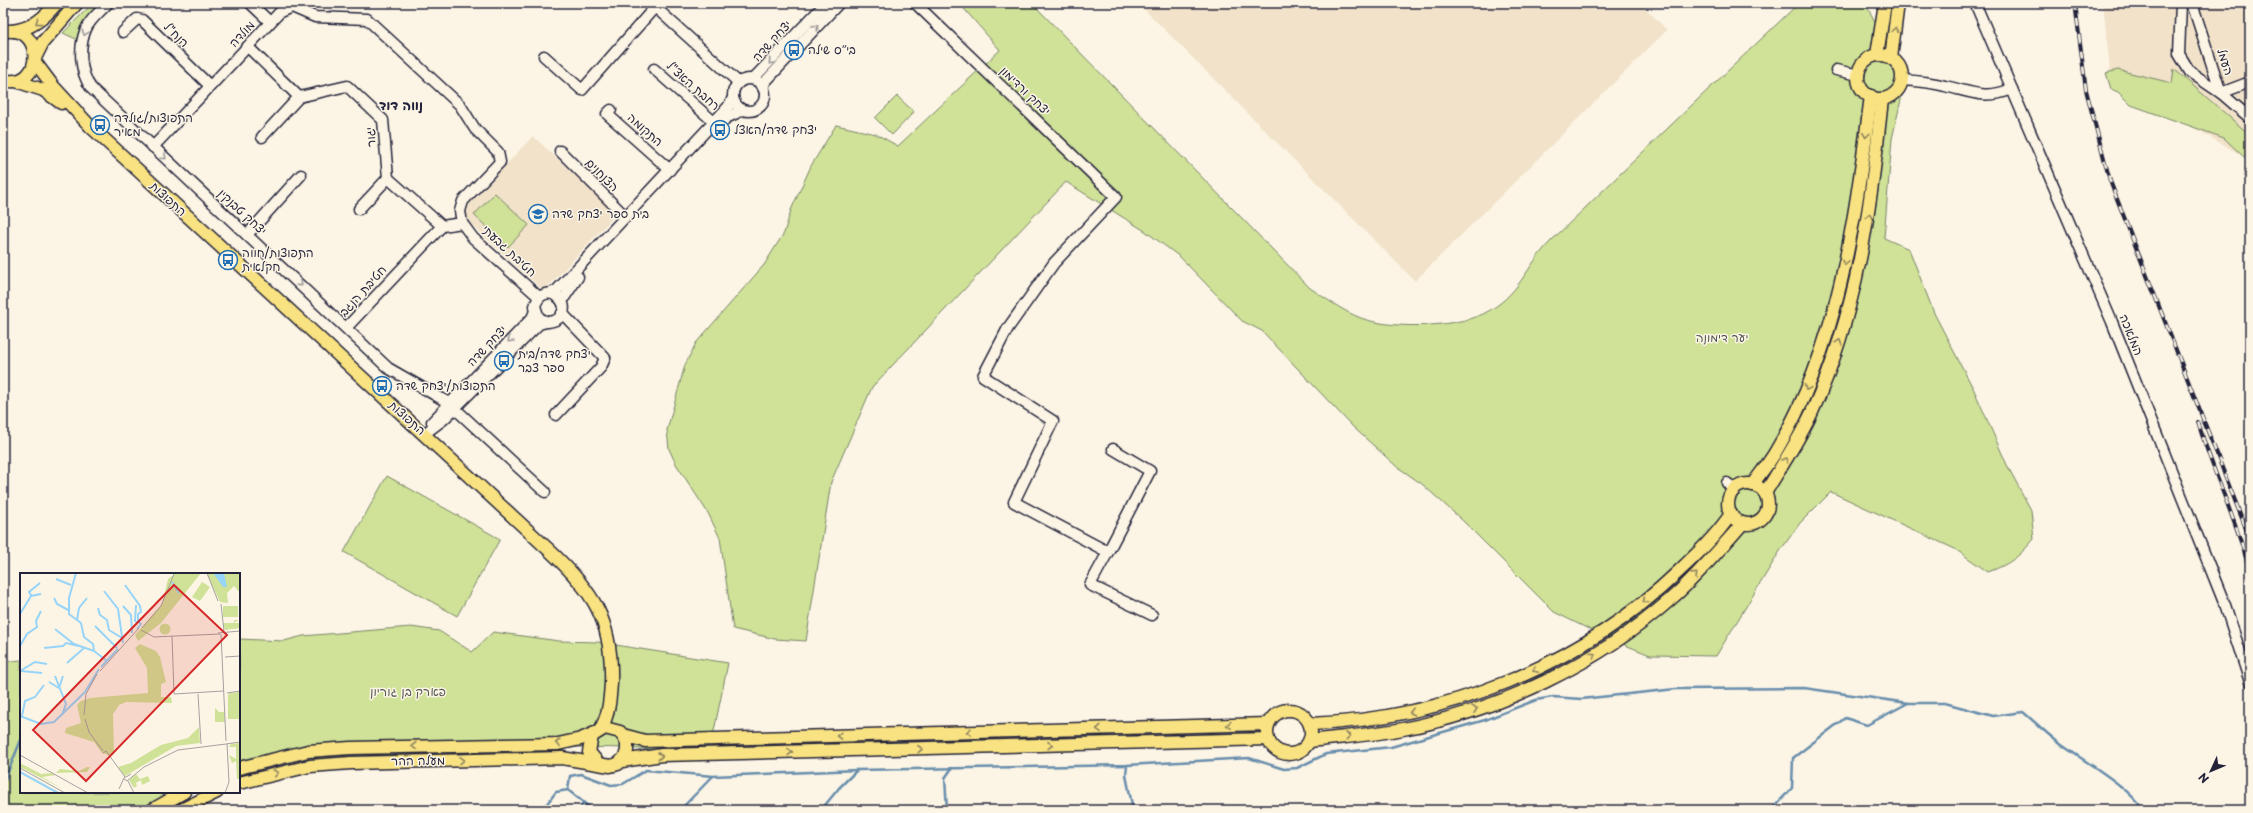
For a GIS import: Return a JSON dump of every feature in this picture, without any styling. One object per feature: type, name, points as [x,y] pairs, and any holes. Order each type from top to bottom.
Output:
[{"type":"main road","points":[[6,31],[26,29],[35,24],[57,3]]},
{"type":"main road","points":[[7,82],[28,74],[43,42],[77,3]]},
{"type":"main road","points":[[1877,55],[1885,3]]},
{"type":"main road","points":[[1891,58],[1898,3]]},
{"type":"main road","name":"התפוצות","points":[[6,31],[26,37],[35,49],[35,59],[53,86],[90,126],[346,364],[424,434],[572,572],[585,586],[599,611],[608,638],[611,670],[610,694],[606,718],[598,731]]},
{"type":"main road","points":[[1877,55],[1891,58],[1901,69],[1902,80],[1893,95],[1876,98],[1861,87],[1859,74],[1863,64],[1877,55]]},
{"type":"main road","name":"התפוצות","points":[[7,82],[43,90],[90,126]]},
{"type":"main road","points":[[1752,485],[1786,433],[1812,377],[1824,344],[1843,272],[1876,98]]},
{"type":"main road","points":[[1765,493],[1812,414],[1837,348],[1857,275],[1866,232],[1876,98]]},
{"type":"main road","points":[[1746,484],[1752,485],[1765,493],[1768,501],[1765,515],[1755,523],[1743,523],[1731,514],[1729,502],[1731,487],[1746,484]]},
{"type":"main road","points":[[1310,724],[1370,720],[1440,705],[1497,686],[1548,664],[1607,629],[1662,587],[1716,534],[1731,514]]},
{"type":"main road","points":[[1310,741],[1310,724],[1302,714],[1289,709],[1276,713],[1268,724],[1268,739],[1272,746],[1284,754],[1299,752],[1310,741],[1372,734],[1444,719],[1502,699],[1555,676],[1616,641],[1672,598],[1707,565],[1743,523]]},
{"type":"main road","name":"התפוצות","points":[[610,694],[621,733]]},
{"type":"main road","points":[[1268,724],[645,741],[610,728],[598,731],[590,741],[589,752],[598,764],[610,766],[622,761],[662,755],[1268,739]]},
{"type":"main road","name":"מעלה ההר","points":[[240,768],[308,751],[376,747],[558,744],[581,739],[598,731]]},
{"type":"main road","points":[[621,733],[627,742],[627,751],[622,761]]},
{"type":"main road","name":"מעלה ההר","points":[[240,784],[310,766],[351,763],[562,758],[598,764]]},
{"type":"main road","points":[[152,810],[182,793]]},
{"type":"main road","points":[[181,810],[215,793]]},
{"type":"street","name":"יצחק טבנקין","points":[[108,3],[86,28],[82,42],[84,77],[91,88],[388,368],[452,406],[545,492]]},
{"type":"street","points":[[250,3],[270,22]]},
{"type":"street","name":"יצחק שדה","points":[[753,79],[826,3]]},
{"type":"street","name":"יצחק שדה","points":[[763,88],[765,82],[839,3]]},
{"type":"street","name":"יצחק ורדימון","points":[[915,3],[1116,198],[1054,263],[1008,328],[983,376],[1053,421],[1014,502],[1108,552]]},
{"type":"street","name":"המלאכה","points":[[1975,3],[2112,322],[2225,605],[2250,682]]},
{"type":"street","points":[[2180,3],[2178,54],[2190,72],[2221,93],[2250,82]]},
{"type":"street","name":"העמל","points":[[2192,3],[2221,93],[2250,118]]},
{"type":"street","name":"מולדה","points":[[153,146],[280,12],[292,7],[315,17],[367,19],[460,105],[475,129],[498,152],[500,162],[463,201],[460,211],[462,223]]},
{"type":"street","points":[[544,56],[582,90],[655,8],[738,82]]},
{"type":"street","name":"הנח\"ל","points":[[123,32],[137,19],[142,20],[210,86]]},
{"type":"street","points":[[248,47],[299,97],[262,137]]},
{"type":"street","name":"רחבת האצ\"ל","points":[[654,69],[714,122]]},
{"type":"street","points":[[1836,70],[1859,74]]},
{"type":"street","points":[[746,78],[753,79],[763,88],[764,99],[758,108],[749,111],[743,110],[735,104],[733,89],[738,82],[746,78]]},
{"type":"street","points":[[1902,80],[1945,86],[1982,96],[1991,96],[2012,89]]},
{"type":"street","name":"יגור","points":[[299,97],[347,86],[383,120],[388,178]]},
{"type":"street","points":[[733,98],[728,107],[557,290],[539,297],[535,306],[535,311],[539,318],[548,322],[556,320],[562,313],[562,301],[572,282],[726,118],[743,110]]},
{"type":"street","name":"התקומה","points":[[611,110],[607,114],[670,170]]},
{"type":"street","name":"הצנחנים","points":[[560,151],[626,216]]},
{"type":"street","points":[[247,235],[301,175]]},
{"type":"street","points":[[359,209],[388,178],[442,226],[462,223]]},
{"type":"street","name":"חטיבת גבעתי","points":[[462,223],[473,238],[539,297]]},
{"type":"street","name":"חטיבת הנגב","points":[[346,328],[442,226]]},
{"type":"street","points":[[552,293],[562,301]]},
{"type":"street","name":"יצחק שדה","points":[[452,406],[532,318],[535,311]]},
{"type":"street","points":[[556,415],[602,367],[605,358],[562,313]]},
{"type":"street","name":"יצחק שדה","points":[[424,434],[538,325],[548,322]]},
{"type":"street","points":[[1113,449],[1150,471],[1090,586],[1152,616]]},
{"type":"shaded area","points":[[1138,3],[1640,3],[1667,30],[1415,281]]},
{"type":"shaded area","points":[[2103,3],[2250,3],[2250,160],[2111,80]]},
{"type":"shaded area","name":"בית ספר יצחק שדה","points":[[533,136],[616,214],[544,291],[460,214]]},
{"type":"green space","points":[[93,3],[102,3],[78,40],[63,33]]},
{"type":"green space","name":"יער דימונה","points":[[959,3],[1032,3],[1310,288],[1344,310],[1369,321],[1384,324],[1419,326],[1470,319],[1496,307],[1514,290],[1534,261],[1551,241],[1799,3],[1865,3],[1889,47],[1903,91],[1892,139],[1884,238],[1909,249],[1934,313],[1974,390],[2007,465],[2031,510],[2034,539],[2024,551],[2014,559],[1988,572],[1955,549],[1831,492],[1800,523],[1780,551],[1716,656],[1650,655],[1605,637],[1554,612],[1463,521],[1422,484],[1396,466],[1352,426],[1262,331],[1242,321],[1180,257],[1145,231],[1066,182],[872,387],[831,482],[806,641],[775,639],[733,629],[720,538],[708,513],[676,464],[669,449],[667,430],[685,365],[696,343],[764,265],[784,233],[791,210],[811,166],[836,125],[876,134],[898,146],[1000,50]]},
{"type":"green space","points":[[2174,69],[2250,135],[2250,163],[2224,138],[2131,105],[2118,92],[2111,89],[2106,73],[2118,70],[2172,83]]},
{"type":"green space","points":[[897,96],[914,112],[892,135],[875,118]]},
{"type":"green space","points":[[495,193],[529,225],[508,247],[474,215]]},
{"type":"green space","points":[[387,476],[500,539],[457,616],[344,552]]},
{"type":"green space","name":"פארק בן גוריון","points":[[411,627],[439,631],[472,652],[493,632],[559,641],[597,642],[728,663],[714,731],[709,740],[698,749],[678,752],[627,748],[577,747],[461,755],[320,760],[254,760],[240,767],[240,639],[284,641],[303,636]]},
{"type":"green space","points":[[20,660],[20,793],[179,793],[146,810],[3,810],[3,662]]},
{"type":"waterway","points":[[580,810],[583,802],[568,790],[570,776],[581,774],[611,785],[623,784],[646,770],[713,776],[857,770],[1127,765],[1249,758],[1284,769],[1297,768],[1326,754],[1391,747],[1485,720],[1536,700],[1553,697],[1581,699],[1676,689],[1804,688],[1908,703],[1945,703],[1993,716],[2023,712],[2059,743],[2116,783],[2127,792],[2143,810]]},
{"type":"waterway","points":[[1771,810],[1792,788],[1793,758],[1845,718],[1867,725],[1908,703]]},
{"type":"waterway","points":[[3,784],[20,742]]},
{"type":"waterway","points":[[1127,765],[1126,775],[1133,810]]},
{"type":"waterway","points":[[947,810],[945,778],[952,768]]},
{"type":"waterway","points":[[821,810],[839,788],[857,770]]},
{"type":"waterway","points":[[680,810],[713,776]]},
{"type":"waterway","points":[[542,810],[556,792],[568,790]]},
{"type":"waterway","points":[[583,802],[593,810]]},
{"type":"railway","points":[[2075,3],[2086,90],[2110,181],[2250,539]]},
{"type":"railway","points":[[2198,422],[2245,553],[2250,572]]},
{"type":"place","name":"בי״ס שילה","points":[[794,50]]},
{"type":"place","name":"התפוצות/גולדה מאיר","points":[[100,125]]},
{"type":"place","name":"יצחק שדה/האצל","points":[[720,130]]},
{"type":"place","name":"בית ספר יצחק שדה","points":[[538,214]]},
{"type":"place","name":"התפוצות/חווה חקלאית","points":[[228,260]]},
{"type":"place","name":"יצחק שדה/בית ספר צבר","points":[[504,361]]},
{"type":"place","name":"התפוצות/יצחק שדה","points":[[382,386]]},
{"type":"district","name":"נווה דוד","points":[[401,105]]}]
